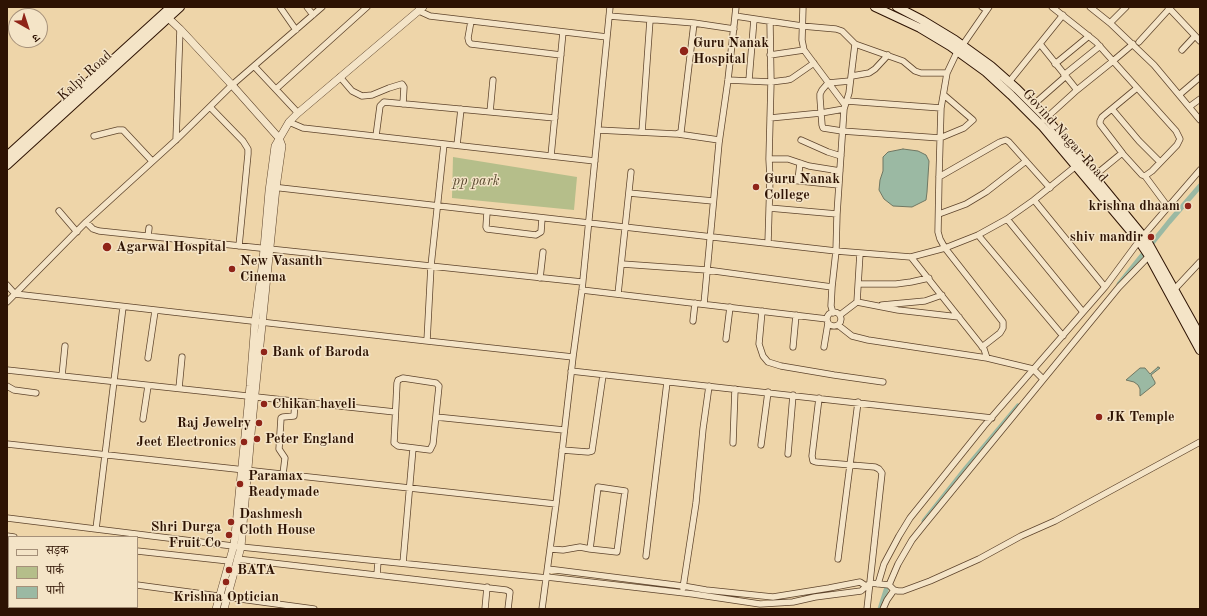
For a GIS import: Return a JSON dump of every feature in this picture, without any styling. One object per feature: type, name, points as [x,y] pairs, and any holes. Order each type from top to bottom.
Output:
[{"type":"main road","name":"Govind Nagar Road","points":[[875,7],[920,28],[950,46],[960,49],[991,66],[1033,105],[1076,166],[1146,246]]},
{"type":"main road","name":"Govind Nagar Road","points":[[897,7],[922,20],[960,49],[1043,121],[1094,176],[1146,246]]},
{"type":"main road","name":"Kalpi Road","points":[[7,156],[176,8]]},
{"type":"main road","name":"Kalpi Road","points":[[7,165],[166,16]]},
{"type":"main road","points":[[1146,246],[1172,292],[1200,336]]},
{"type":"main road","points":[[1172,292],[1200,350]]},
{"type":"street","points":[[280,7],[296,30]]},
{"type":"street","points":[[307,7],[312,15]]},
{"type":"street","points":[[7,302],[86,222],[176,140],[232,85],[322,7]]},
{"type":"street","points":[[276,89],[367,7]]},
{"type":"street","points":[[542,609],[556,504],[572,357],[582,290],[610,7]]},
{"type":"street","points":[[704,304],[713,201],[736,7]]},
{"type":"street","points":[[803,7],[802,40],[804,50],[845,105]]},
{"type":"street","points":[[1052,7],[1100,46],[1179,135],[1180,139],[1177,145],[1152,172],[1145,176]]},
{"type":"street","points":[[1090,7],[1110,23],[1154,65],[1200,120]]},
{"type":"street","points":[[1110,23],[1126,7]]},
{"type":"street","points":[[982,347],[1000,333],[1003,328],[1003,322],[945,248],[938,232],[938,214],[941,108],[947,73],[960,49],[986,8]]},
{"type":"street","points":[[1140,42],[1168,8],[1200,42]]},
{"type":"street","points":[[279,138],[289,122],[298,113],[421,9],[430,16],[607,36]]},
{"type":"street","points":[[1009,82],[1063,15]]},
{"type":"street","points":[[166,16],[232,85],[279,138],[282,146],[273,188],[266,249],[263,322],[252,396],[237,559],[224,609]]},
{"type":"street","points":[[609,16],[694,23],[734,29]]},
{"type":"street","points":[[735,16],[842,31],[855,44],[903,61],[915,71],[947,73]]},
{"type":"street","points":[[749,80],[754,19]]},
{"type":"street","points":[[642,132],[650,20]]},
{"type":"street","points":[[471,21],[468,38],[469,42],[472,44],[561,55]]},
{"type":"street","points":[[768,243],[771,82],[770,22]]},
{"type":"street","points":[[678,134],[682,130],[694,23]]},
{"type":"street","points":[[176,140],[180,29]]},
{"type":"street","points":[[551,156],[563,32]]},
{"type":"street","points":[[1056,64],[1089,36]]},
{"type":"street","points":[[1182,50],[1195,36]]},
{"type":"street","points":[[833,313],[831,306],[836,250],[842,131],[845,105],[849,93],[855,44]]},
{"type":"street","points":[[1040,44],[1077,90]]},
{"type":"street","points":[[1043,121],[1077,90],[1133,44]]},
{"type":"street","points":[[1033,105],[1065,75],[1100,46]]},
{"type":"street","points":[[770,55],[804,50]]},
{"type":"street","points":[[888,55],[869,73],[828,83],[820,94],[823,128],[842,131],[940,138],[964,128],[973,120],[944,95]]},
{"type":"street","points":[[728,80],[771,82],[792,79],[814,63]]},
{"type":"street","points":[[254,66],[298,113]]},
{"type":"street","points":[[340,77],[352,91],[362,96],[372,95],[402,84],[404,87],[404,104]]},
{"type":"street","points":[[1179,95],[1200,77]]},
{"type":"street","points":[[490,112],[493,80]]},
{"type":"street","points":[[1137,88],[1102,117],[1100,124],[1136,170],[1145,176],[1168,207]]},
{"type":"street","points":[[1189,107],[1200,99]]},
{"type":"street","points":[[376,136],[381,103],[384,102],[555,118]]},
{"type":"street","points":[[770,118],[821,113],[845,105],[941,108]]},
{"type":"street","points":[[210,107],[243,141],[248,150],[239,246]]},
{"type":"street","points":[[457,145],[461,109]]},
{"type":"street","points":[[1112,109],[1139,141],[1160,162]]},
{"type":"street","points":[[289,122],[303,128],[594,161]]},
{"type":"street","points":[[94,136],[123,130],[152,161]]},
{"type":"street","points":[[598,130],[678,134],[720,140]]},
{"type":"street","points":[[801,140],[841,156]]},
{"type":"street","points":[[939,177],[1006,140],[1010,142],[1050,188]]},
{"type":"street","points":[[427,341],[431,266],[444,144]]},
{"type":"street","points":[[1094,176],[1122,153]]},
{"type":"street","points":[[769,159],[788,159],[817,168],[840,171]]},
{"type":"street","points":[[938,214],[966,204],[986,192],[1026,161]]},
{"type":"street","points":[[798,180],[800,163]]},
{"type":"street","points":[[273,188],[626,228],[860,253],[912,257],[945,248],[978,235],[1007,219],[1050,188],[1076,166]]},
{"type":"street","points":[[889,584],[912,540],[958,481],[1124,281],[1168,207],[1200,170]]},
{"type":"street","points":[[618,294],[631,172]]},
{"type":"street","points":[[770,178],[840,185]]},
{"type":"street","points":[[629,193],[713,201]]},
{"type":"street","points":[[1034,200],[1105,286]]},
{"type":"street","points":[[769,208],[837,214]]},
{"type":"street","points":[[59,211],[77,232]]},
{"type":"street","points":[[487,212],[486,228],[497,231],[538,234],[542,230],[542,218]]},
{"type":"street","points":[[1007,219],[1083,312]]},
{"type":"street","points":[[86,222],[94,229],[99,231],[582,282]]},
{"type":"street","points":[[148,236],[149,228]]},
{"type":"street","points":[[978,235],[1063,336]]},
{"type":"street","points":[[878,584],[884,564],[899,536],[910,518],[933,488],[1105,286],[1146,246]]},
{"type":"street","points":[[252,396],[255,322],[263,260],[266,249]]},
{"type":"street","points":[[540,278],[544,252]]},
{"type":"street","points":[[858,302],[860,253]]},
{"type":"street","points":[[912,257],[960,317],[982,347],[987,358]]},
{"type":"street","points":[[1172,292],[1200,262]]},
{"type":"street","points":[[622,264],[707,270],[832,287]]},
{"type":"street","points":[[858,284],[896,284],[929,278]]},
{"type":"street","points":[[7,285],[15,294],[572,357]]},
{"type":"street","points":[[582,290],[796,315],[828,321],[834,326],[838,325],[852,336],[868,340],[987,358],[1033,370],[1043,379]]},
{"type":"street","points":[[876,306],[925,301],[942,295]]},
{"type":"street","points":[[840,315],[849,307],[858,302],[898,310],[960,317]]},
{"type":"street","points":[[693,321],[695,303]]},
{"type":"street","points":[[96,529],[124,307]]},
{"type":"street","points":[[726,339],[730,307]]},
{"type":"street","points":[[148,358],[155,311]]},
{"type":"street","points":[[762,311],[759,344],[763,356],[768,362],[775,365],[884,382]]},
{"type":"street","points":[[833,313],[835,312],[840,315]]},
{"type":"street","points":[[824,347],[828,321],[830,314],[833,313]]},
{"type":"street","points":[[793,347],[796,315]]},
{"type":"street","points":[[838,325],[841,320],[840,315]]},
{"type":"street","points":[[62,376],[65,346]]},
{"type":"street","points":[[179,388],[182,357]]},
{"type":"street","points":[[7,370],[395,412]]},
{"type":"street","points":[[571,371],[992,418]]},
{"type":"street","points":[[562,450],[592,451],[603,374]]},
{"type":"street","points":[[403,378],[438,384],[436,417],[433,444],[431,449],[428,450],[398,446],[394,443],[395,412],[398,380],[403,378]]},
{"type":"street","points":[[646,556],[668,382]]},
{"type":"street","points":[[7,386],[14,390],[36,393]]},
{"type":"street","points":[[143,419],[148,386]]},
{"type":"street","points":[[682,592],[696,503],[703,429],[709,386]]},
{"type":"street","points":[[733,443],[735,389]]},
{"type":"street","points":[[761,445],[768,392]]},
{"type":"street","points":[[788,454],[793,395]]},
{"type":"street","points":[[819,398],[812,459],[816,462],[875,467],[879,468],[882,473],[868,585],[867,609]]},
{"type":"street","points":[[283,474],[285,458],[279,449],[281,418],[293,417],[295,401]]},
{"type":"street","points":[[838,559],[858,402]]},
{"type":"street","points":[[436,417],[564,430]]},
{"type":"street","points":[[889,584],[894,590],[903,591],[964,566],[1021,536],[1082,507],[1200,442]]},
{"type":"street","points":[[7,444],[556,504]]},
{"type":"street","points":[[403,563],[413,448]]},
{"type":"street","points":[[550,549],[563,550],[580,547],[590,549],[617,552],[625,491],[598,487],[590,549]]},
{"type":"street","points":[[7,518],[237,546],[682,592],[760,604],[777,604],[861,591],[868,585]]},
{"type":"street","points":[[216,609],[229,561],[237,546]]},
{"type":"street","points":[[138,551],[229,561]]},
{"type":"street","points":[[237,559],[487,587],[509,591],[508,609]]},
{"type":"street","points":[[377,575],[378,561]]},
{"type":"street","points":[[548,569],[706,590],[773,597],[860,582],[868,585],[889,584]]},
{"type":"street","points":[[138,585],[314,609]]},
{"type":"street","points":[[485,609],[487,587]]},
{"type":"street","points":[[883,609],[894,590]]},
{"type":"green space","name":"pp park","points":[[453,157],[577,177],[574,210],[452,198]]},
{"type":"water","points":[[903,149],[918,151],[926,155],[929,161],[926,200],[912,207],[893,206],[884,199],[879,190],[883,171],[883,157],[888,152]]},
{"type":"water","points":[[1158,367],[1160,368],[1151,375],[1155,384],[1140,396],[1140,389],[1138,385],[1134,382],[1126,380],[1140,368],[1145,368],[1150,374]]},
{"type":"waterway","points":[[1119,284],[1200,186]]},
{"type":"waterway","points":[[924,521],[1018,406]]},
{"type":"waterway","points":[[880,609],[887,587]]},
{"type":"place","name":"Guru Nanak Hospital","points":[[684,51]]},
{"type":"place","name":"Guru Nanak College","points":[[756,187]]},
{"type":"place","name":"krishna dhaam","points":[[1188,206]]},
{"type":"place","name":"shiv mandir","points":[[1151,237]]},
{"type":"place","name":"Agarwal Hospital","points":[[107,247]]},
{"type":"place","name":"New Vasanth Cinema","points":[[232,269]]},
{"type":"place","name":"Bank of Baroda","points":[[264,352]]},
{"type":"place","name":"Chikan haveli","points":[[264,404]]},
{"type":"place","name":"JK Temple","points":[[1099,417]]},
{"type":"place","name":"Raj Jewelry","points":[[259,423]]},
{"type":"place","name":"Peter England","points":[[257,439]]},
{"type":"place","name":"Jeet Electronics","points":[[244,442]]},
{"type":"place","name":"Paramax Readymade","points":[[240,484]]},
{"type":"place","name":"Dashmesh Cloth House","points":[[231,522]]},
{"type":"place","name":"Shri Durga Fruit Co","points":[[229,535]]},
{"type":"place","name":"BATA","points":[[229,570]]},
{"type":"place","name":"Krishna Optician","points":[[226,582]]}]
